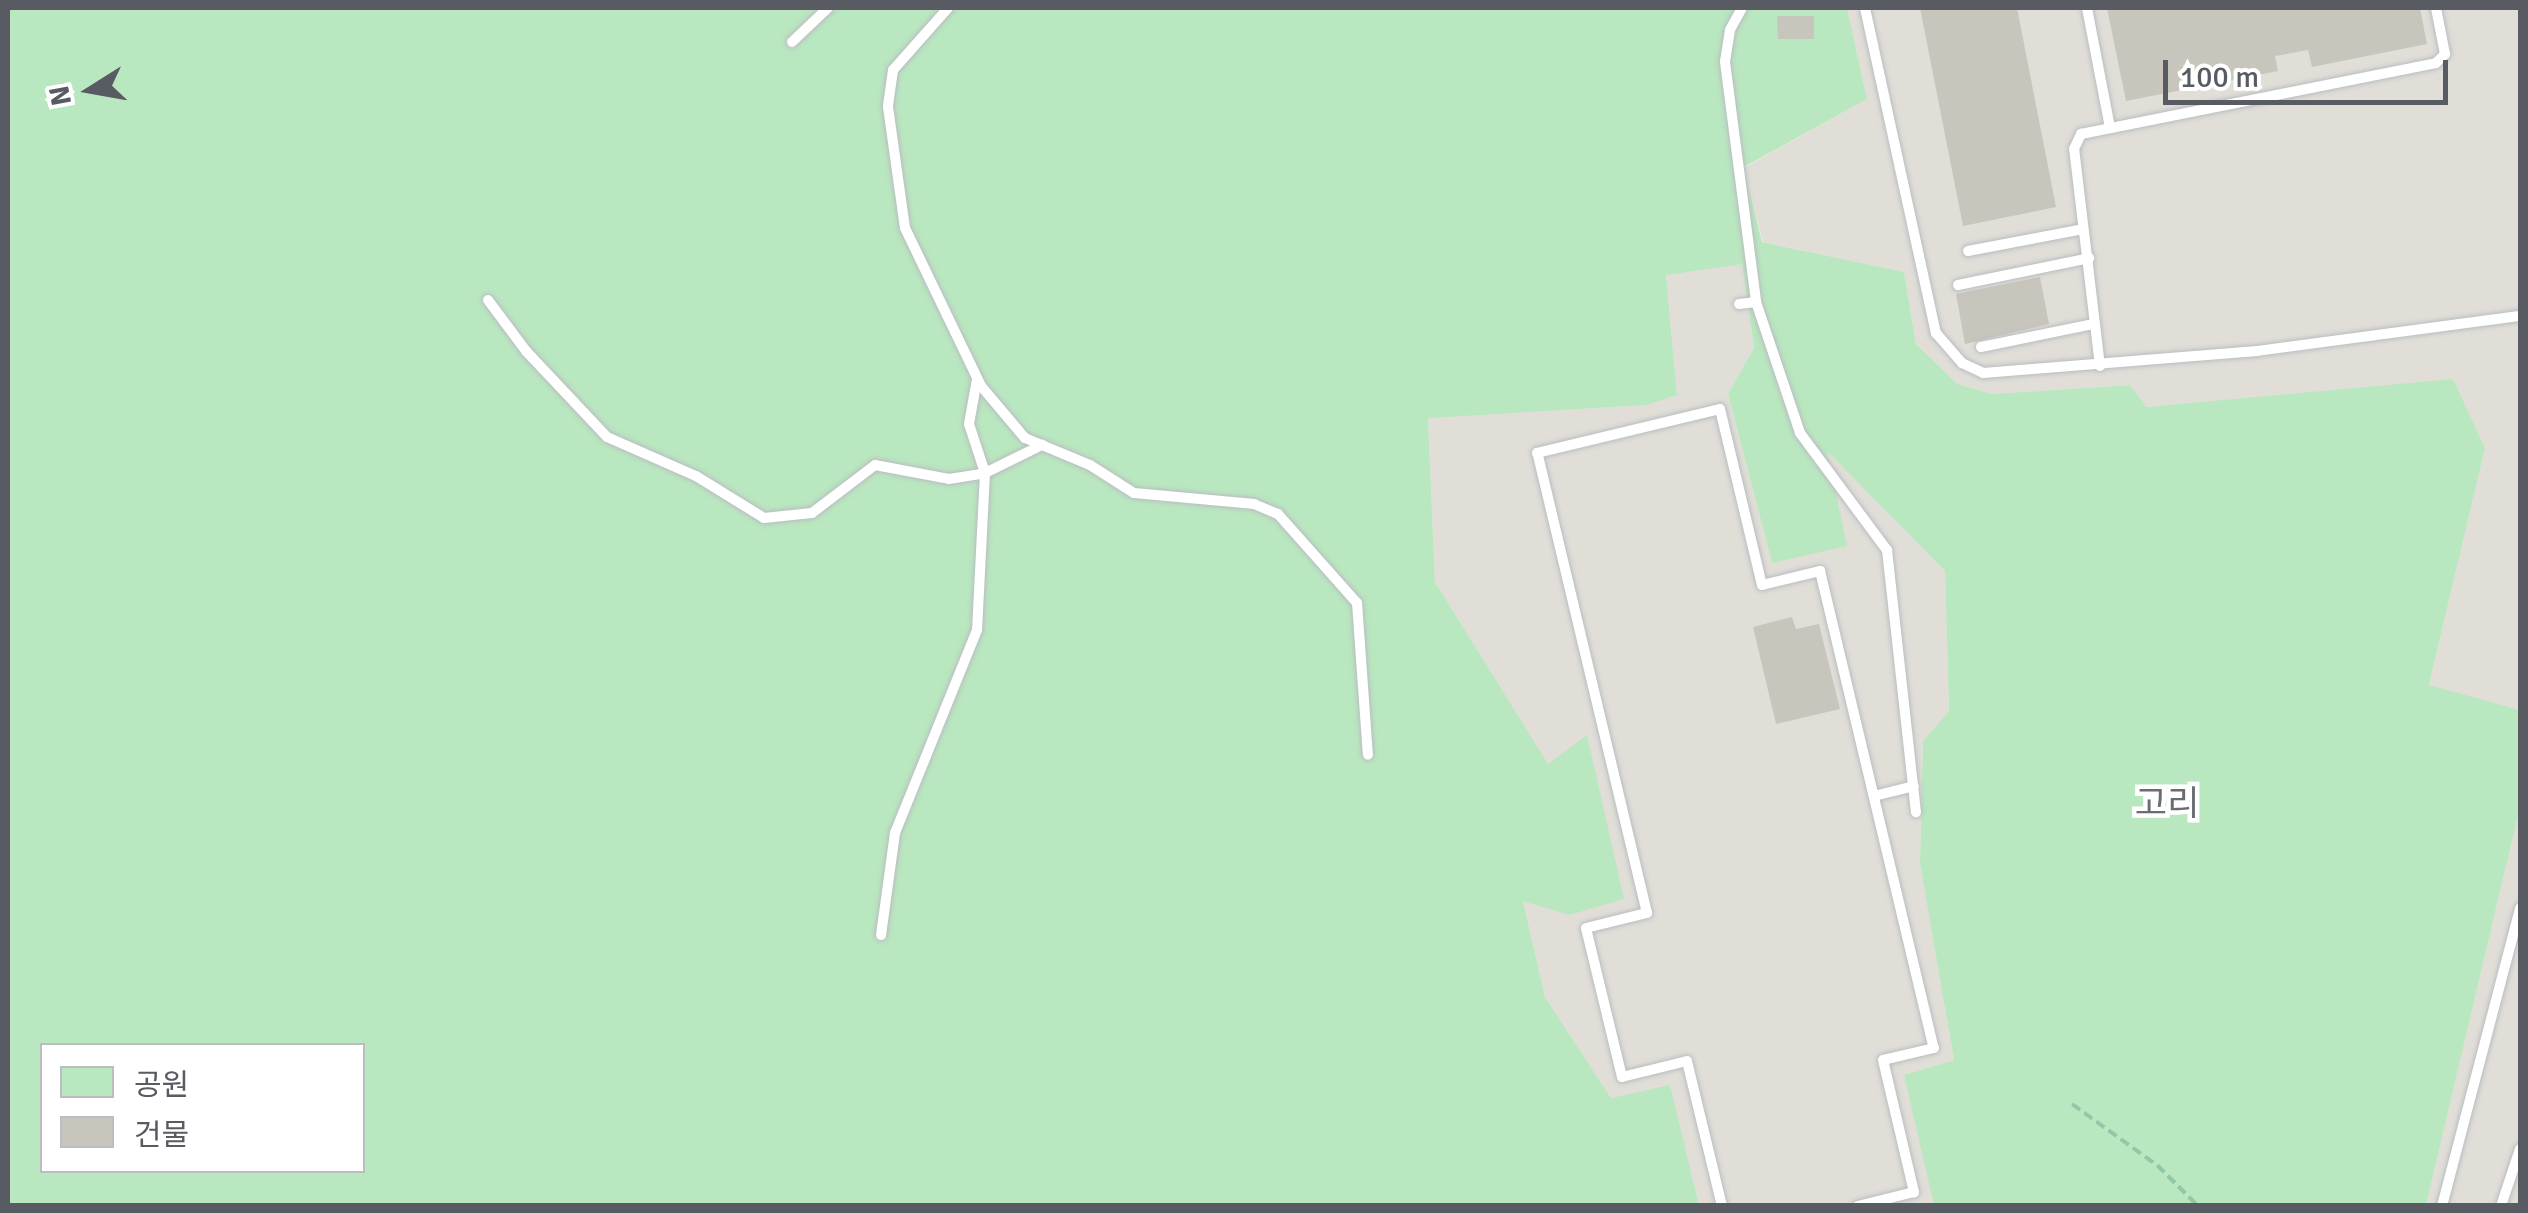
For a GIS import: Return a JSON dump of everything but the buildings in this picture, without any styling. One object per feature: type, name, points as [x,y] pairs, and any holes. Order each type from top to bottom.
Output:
[{"type":"lane","points":[[792,42],[828,8]]},
{"type":"lane","points":[[948,8],[893,70],[888,107],[906,228],[977,378],[1025,438],[1134,493],[1254,504],[1278,514],[1357,603],[1368,755]]},
{"type":"lane","points":[[1742,8],[1730,30],[1725,62],[1756,302],[1800,433],[1887,550],[1916,812]]},
{"type":"lane","points":[[1865,8],[1936,333],[1962,363],[1999,376],[2520,316]]},
{"type":"lane","points":[[2087,8],[2110,128]]},
{"type":"lane","points":[[2100,366],[2076,140],[2110,128],[2436,64],[2445,54],[2436,8]]},
{"type":"lane","points":[[1968,251],[2084,229]]},
{"type":"lane","points":[[1958,285],[2089,258]]},
{"type":"lane","points":[[488,300],[526,352],[606,437],[696,476],[764,518],[812,514],[875,466],[904,466],[949,479],[980,474],[1042,446]]},
{"type":"lane","points":[[1739,304],[1756,302]]},
{"type":"lane","points":[[1981,347],[2093,324]]},
{"type":"lane","points":[[881,935],[895,832],[977,630],[980,474],[970,424],[977,378]]},
{"type":"lane","points":[[1722,1206],[1687,1061],[1622,1077],[1586,928],[1647,913],[1537,453],[1720,409],[1762,585],[1820,571],[1934,1048],[1882,1060],[1914,1192],[1858,1206]]},
{"type":"lane","points":[[1874,796],[1914,786]]},
{"type":"lane","points":[[2442,1206],[2520,908]]},
{"type":"lane","points":[[2501,1206],[2520,1150]]},
{"type":"path","points":[[2072,1104],[2157,1165],[2198,1206]]},
{"type":"shaded area","points":[[1847,8],[2520,8],[2520,710],[2429,686],[2485,448],[2453,380],[2145,407],[2130,385],[1992,394],[1957,384],[1916,344],[1904,272],[1763,242],[1744,168],[1867,99]]},
{"type":"shaded area","points":[[1742,263],[1754,348],[1728,394],[1772,563],[1846,545],[1826,449],[1945,571],[1949,711],[1923,741],[1920,864],[1954,1060],[1904,1075],[1936,1205],[1699,1205],[1670,1086],[1611,1098],[1545,997],[1523,900],[1623,898],[1587,736],[1548,765],[1435,582],[1428,417],[1647,405],[1677,395],[1666,274]]},
{"type":"shaded area","points":[[2520,807],[2520,1205],[2426,1205]]},
{"type":"green space","points":[[8,8],[1847,8],[1867,99],[1744,167],[1762,242],[1904,272],[1916,344],[1957,384],[1992,394],[2130,385],[2146,407],[2453,379],[2485,448],[2429,685],[2520,710],[2520,807],[2426,1205],[1934,1205],[1904,1075],[1954,1060],[1920,864],[1923,741],[1949,711],[1945,571],[1827,451],[1847,546],[1772,563],[1728,394],[1754,348],[1742,264],[1666,275],[1677,395],[1647,405],[1428,418],[1435,582],[1548,764],[1587,735],[1624,899],[1569,915],[1523,901],[1545,997],[1611,1098],[1670,1085],[1699,1205],[8,1205]]},
{"type":"district","name":"고리","points":[[2167,804]]}]
